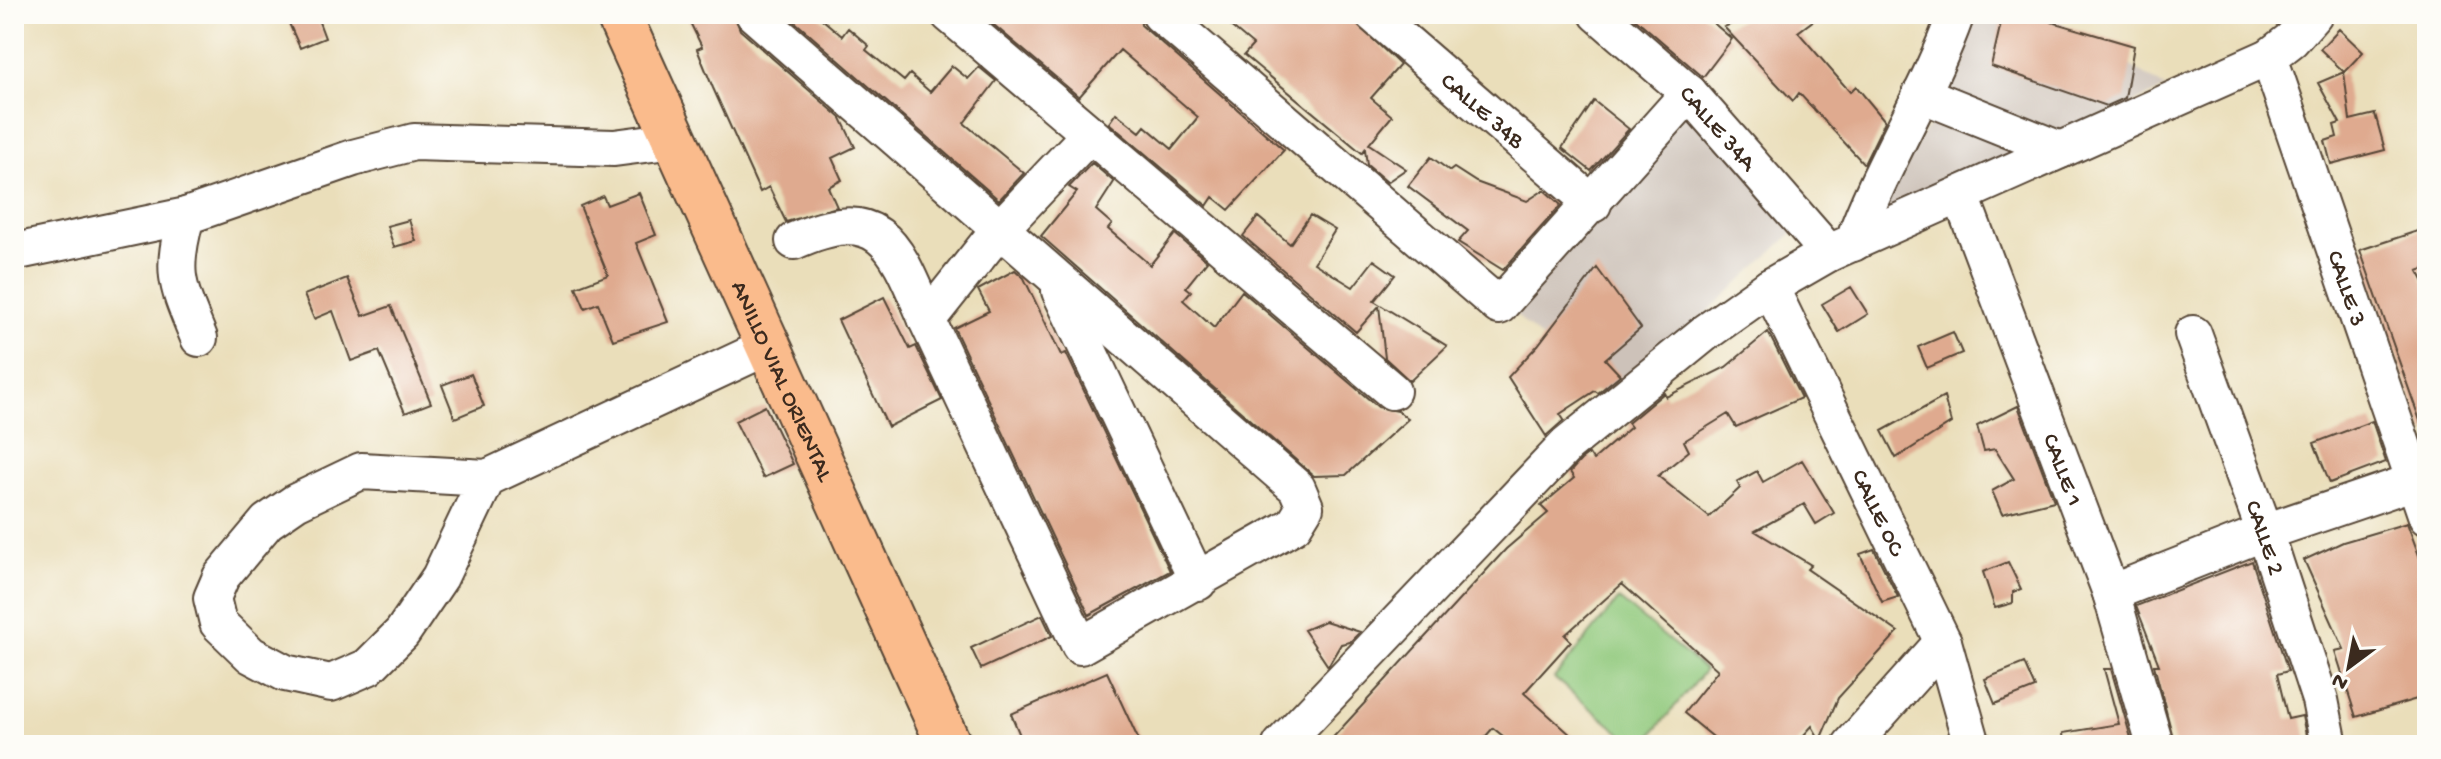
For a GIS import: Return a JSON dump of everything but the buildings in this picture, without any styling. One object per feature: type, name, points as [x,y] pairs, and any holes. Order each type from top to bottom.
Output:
[{"type":"highway","name":"ANILLO VIAL ORIENTAL","points":[[618,14],[949,745]]},
{"type":"street","points":[[754,14],[998,231],[1297,488],[1305,507],[1294,525],[1080,646],[898,253],[877,234],[852,224],[825,227],[794,241]]},
{"type":"street","points":[[949,14],[1392,391]]},
{"type":"street","points":[[1160,14],[1499,306],[1689,93]]},
{"type":"street","name":"CALLE 34B","points":[[1373,14],[1593,204]]},
{"type":"street","name":"CALLE 34A","points":[[1598,14],[1689,93],[1841,248]]},
{"type":"street","points":[[1841,248],[1921,94],[1956,14]]},
{"type":"street","points":[[1281,745],[1567,445],[1647,378],[1770,287],[1841,248],[2269,57],[2311,15]]},
{"type":"street","name":"CALLE 3","points":[[2269,57],[2421,479],[2427,517]]},
{"type":"street","points":[[1921,94],[2060,150]]},
{"type":"street","points":[[927,320],[998,231],[1090,134]]},
{"type":"street","points":[[14,252],[186,216],[353,158],[414,142],[614,148],[675,140]]},
{"type":"street","name":"CALLE 1","points":[[1961,196],[2111,593],[2155,745]]},
{"type":"street","points":[[186,216],[175,253],[176,281],[199,338]]},
{"type":"street","points":[[1055,280],[1198,582]]},
{"type":"street","name":"CALLE 0C","points":[[1770,287],[1943,642],[1972,745]]},
{"type":"street","name":"CALLE 2","points":[[2193,334],[2265,532],[2320,700],[2329,745]]},
{"type":"street","points":[[487,478],[440,577],[402,633],[368,667],[331,683],[285,673],[251,655],[218,623],[212,598],[221,577],[267,522],[296,502],[361,471],[487,478],[769,346]]},
{"type":"street","points":[[2111,593],[2265,532],[2421,479]]},
{"type":"street","points":[[1851,745],[1943,642]]},
{"type":"shaded area","points":[[1975,14],[2048,14],[2166,88],[1869,227],[1872,207],[1938,112]]},
{"type":"shaded area","points":[[1691,105],[1800,226],[1610,402],[1514,313]]},
{"type":"green space","points":[[1619,599],[1705,670],[1643,745],[1635,745],[1554,678]]}]
